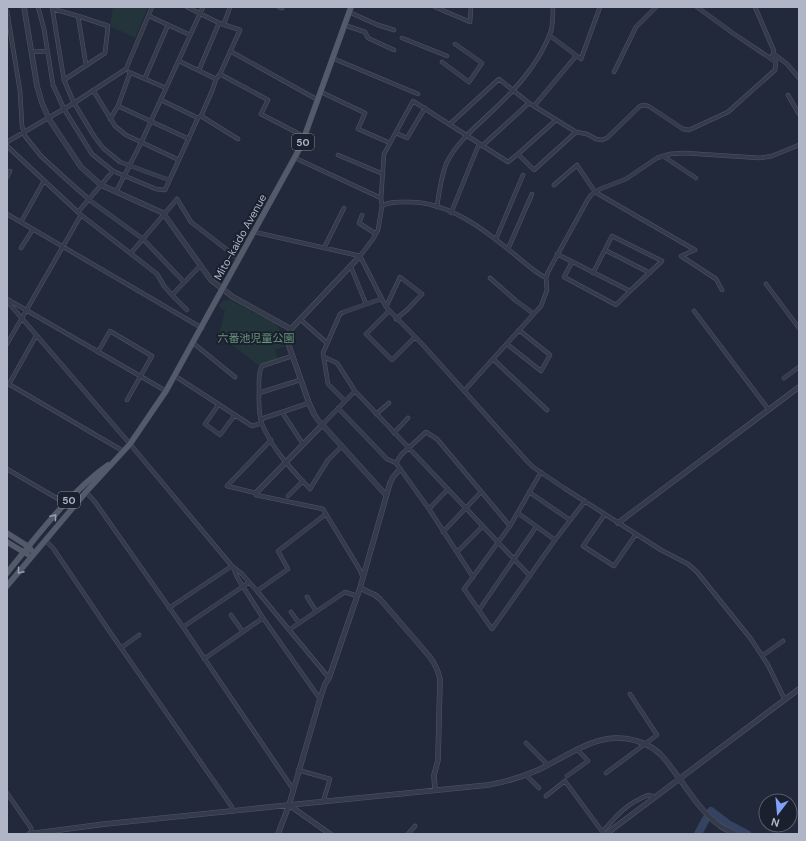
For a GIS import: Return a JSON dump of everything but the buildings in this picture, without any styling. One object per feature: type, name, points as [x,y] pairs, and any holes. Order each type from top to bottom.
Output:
[{"type":"main road","name":"Mito-kaido Avenue","points":[[7,586],[86,492],[130,444],[175,376],[295,158],[305,137],[350,10]]},
{"type":"main road","name":"Mito-kaido Avenue","points":[[7,573],[65,503],[97,472],[115,460]]},
{"type":"main road","points":[[7,533],[29,547],[33,556]]},
{"type":"main road","points":[[7,542],[24,553],[33,556]]},
{"type":"street","points":[[24,7],[30,52],[37,86],[49,119],[81,167],[101,185],[158,210],[164,215],[211,280],[233,297],[291,330]]},
{"type":"street","points":[[38,7],[44,28],[53,85],[64,109],[92,154],[113,171],[156,189],[165,190],[240,30],[200,14],[187,7]]},
{"type":"street","points":[[7,142],[49,119],[126,69],[152,7]]},
{"type":"street","points":[[116,192],[151,122],[203,7]]},
{"type":"street","points":[[224,24],[230,7]]},
{"type":"street","points":[[435,7],[470,22],[471,7]]},
{"type":"street","points":[[437,206],[440,185],[447,162],[467,135],[514,91],[540,55],[552,27],[553,7]]},
{"type":"street","points":[[549,36],[581,59],[600,7]]},
{"type":"street","points":[[614,72],[636,27],[656,7]]},
{"type":"street","points":[[450,124],[499,79],[529,103],[576,132],[587,134],[596,139],[602,140],[607,138],[640,106],[645,105],[650,107],[683,129],[689,130],[728,112],[775,70],[776,62],[697,7]]},
{"type":"street","points":[[755,7],[774,54],[787,64],[799,78]]},
{"type":"street","points":[[64,80],[106,53],[108,26],[52,8],[64,80],[74,103],[103,148],[120,162],[169,180]]},
{"type":"street","points":[[350,10],[378,25],[394,30]]},
{"type":"street","points":[[7,11],[20,91],[23,133],[41,156],[88,200],[143,239],[184,282]]},
{"type":"street","points":[[78,16],[86,65]]},
{"type":"street","points":[[148,16],[190,36]]},
{"type":"street","points":[[198,70],[219,22]]},
{"type":"street","points":[[145,78],[168,25]]},
{"type":"street","points":[[344,25],[365,32],[368,38],[394,50]]},
{"type":"street","points":[[402,38],[447,56]]},
{"type":"street","points":[[442,62],[469,82],[482,63],[455,44]]},
{"type":"street","points":[[30,52],[47,51]]},
{"type":"street","points":[[230,51],[318,100]]},
{"type":"street","points":[[771,58],[774,54]]},
{"type":"street","points":[[534,106],[576,56]]},
{"type":"street","points":[[332,58],[418,94]]},
{"type":"street","points":[[179,61],[216,79]]},
{"type":"street","points":[[126,69],[130,73],[166,88]]},
{"type":"street","points":[[110,119],[118,106],[130,73]]},
{"type":"street","points":[[220,74],[268,100],[261,114],[305,137]]},
{"type":"street","points":[[93,90],[110,119],[126,135],[178,160]]},
{"type":"street","points":[[321,92],[365,113],[358,129],[390,143]]},
{"type":"street","points":[[788,95],[799,114]]},
{"type":"street","points":[[161,100],[200,117],[238,139]]},
{"type":"street","points":[[386,495],[322,425],[314,414],[300,380],[287,338],[291,330],[351,267],[376,234],[382,206],[381,198],[384,154],[413,101],[508,162],[556,120]]},
{"type":"street","points":[[451,213],[480,145],[529,103]]},
{"type":"street","points":[[118,106],[189,139]]},
{"type":"street","points":[[396,133],[408,138],[424,108]]},
{"type":"street","points":[[518,154],[534,170],[576,132]]},
{"type":"street","points":[[7,146],[81,215],[158,274],[164,286],[187,310]]},
{"type":"street","points":[[464,391],[541,306],[547,290],[546,278],[557,254],[587,201],[595,192],[626,179],[657,158],[670,154],[684,153],[760,158],[772,156],[799,146]]},
{"type":"street","points":[[338,155],[383,174]]},
{"type":"street","points":[[663,156],[696,178]]},
{"type":"street","points":[[295,158],[381,198]]},
{"type":"street","points":[[554,185],[577,165],[595,192],[694,250],[681,256],[716,279],[722,290]]},
{"type":"street","points":[[7,177],[10,171]]},
{"type":"street","points":[[78,212],[113,171]]},
{"type":"street","points":[[496,239],[523,175]]},
{"type":"street","points":[[21,222],[44,181]]},
{"type":"street","points":[[508,249],[532,194]]},
{"type":"street","points":[[130,253],[177,199],[191,222],[240,259]]},
{"type":"street","points":[[382,206],[388,202],[422,202],[437,206],[476,225],[546,278]]},
{"type":"street","points":[[324,248],[344,208]]},
{"type":"street","points":[[7,214],[202,328]]},
{"type":"street","points":[[7,344],[81,215]]},
{"type":"street","points":[[362,215],[359,223],[376,234]]},
{"type":"street","points":[[21,248],[33,229]]},
{"type":"street","points":[[254,232],[360,256]]},
{"type":"street","points":[[572,262],[564,277],[616,305],[662,261],[612,236],[593,273]]},
{"type":"street","points":[[605,250],[650,273]]},
{"type":"street","points":[[557,254],[630,291]]},
{"type":"street","points":[[360,256],[381,299],[389,311],[415,337],[527,461],[541,472],[618,523],[661,550],[688,564],[697,572],[751,638],[775,678],[785,700]]},
{"type":"street","points":[[172,295],[200,266]]},
{"type":"street","points":[[351,267],[366,304]]},
{"type":"street","points":[[386,307],[400,277],[422,294],[408,309],[396,318]]},
{"type":"street","points":[[490,278],[534,314]]},
{"type":"street","points":[[766,284],[799,328]]},
{"type":"street","points":[[345,401],[328,384],[323,353],[340,314],[381,299]]},
{"type":"street","points":[[7,300],[166,391]]},
{"type":"street","points":[[7,300],[232,566],[242,574],[248,583],[330,678]]},
{"type":"street","points":[[389,311],[366,334],[392,360],[415,337]]},
{"type":"street","points":[[694,311],[769,410]]},
{"type":"street","points":[[301,320],[327,343]]},
{"type":"street","points":[[507,344],[541,371],[550,355],[519,330]]},
{"type":"street","points":[[98,352],[110,331],[152,356],[127,400]]},
{"type":"street","points":[[36,336],[8,384],[123,451]]},
{"type":"street","points":[[193,343],[235,377]]},
{"type":"street","points":[[292,356],[262,366],[259,370],[261,421],[271,440],[285,462],[310,489],[328,460],[342,446]]},
{"type":"street","points":[[324,357],[337,363],[355,391],[530,576]]},
{"type":"street","points":[[493,359],[547,410]]},
{"type":"street","points":[[784,378],[799,367]]},
{"type":"street","points":[[175,376],[252,426],[282,412],[309,403]]},
{"type":"street","points":[[259,394],[300,380]]},
{"type":"street","points":[[618,523],[799,388]]},
{"type":"street","points":[[256,494],[285,462],[355,391]]},
{"type":"street","points":[[376,414],[389,403]]},
{"type":"street","points":[[219,404],[205,424],[220,435],[235,415]]},
{"type":"street","points":[[338,408],[387,459],[396,463],[429,509],[473,577]]},
{"type":"street","points":[[282,412],[303,444]]},
{"type":"street","points":[[394,433],[408,418]]},
{"type":"street","points":[[396,463],[401,455],[426,432],[437,439],[510,526]]},
{"type":"street","points":[[271,440],[227,486],[256,495],[324,509],[360,570],[363,578]]},
{"type":"street","points":[[7,469],[65,503]]},
{"type":"street","points":[[278,834],[289,805],[298,770],[325,684],[330,678],[360,588],[386,495],[393,477],[400,469]]},
{"type":"street","points":[[541,472],[510,526],[464,588],[492,628],[585,501]]},
{"type":"street","points":[[288,496],[303,482]]},
{"type":"street","points":[[429,509],[448,488]]},
{"type":"street","points":[[86,492],[95,502],[170,608],[293,789]]},
{"type":"street","points":[[444,532],[482,492]]},
{"type":"street","points":[[529,492],[570,520]]},
{"type":"street","points":[[518,513],[555,540]]},
{"type":"street","points":[[256,591],[288,569],[278,551],[326,514]]},
{"type":"street","points":[[605,514],[583,546],[614,566],[636,534]]},
{"type":"street","points":[[457,552],[482,526]]},
{"type":"street","points":[[479,610],[536,526]]},
{"type":"street","points":[[45,540],[53,548],[232,807],[232,812]]},
{"type":"street","points":[[232,566],[237,577],[263,618],[320,699]]},
{"type":"street","points":[[170,608],[232,566]]},
{"type":"street","points":[[183,627],[248,583]]},
{"type":"street","points":[[360,588],[380,599],[430,657],[436,665],[439,673],[438,760],[434,775],[435,790]]},
{"type":"street","points":[[289,630],[345,592],[357,596]]},
{"type":"street","points":[[307,598],[316,611]]},
{"type":"street","points":[[291,612],[299,624]]},
{"type":"street","points":[[231,615],[243,632]]},
{"type":"street","points":[[204,659],[263,618]]},
{"type":"street","points":[[121,648],[139,635]]},
{"type":"street","points":[[762,656],[783,640]]},
{"type":"street","points":[[604,833],[655,798],[799,689]]},
{"type":"street","points":[[606,773],[644,743],[657,735],[630,694]]},
{"type":"street","points":[[7,793],[31,828],[31,834],[105,824],[488,785],[526,775],[595,741],[610,737],[623,737],[644,743],[661,754],[707,814],[720,825],[735,834]]},
{"type":"street","points":[[526,743],[548,765]]},
{"type":"street","points":[[568,776],[588,760],[577,749]]},
{"type":"street","points":[[298,770],[330,779],[323,802]]},
{"type":"street","points":[[526,775],[539,788]]},
{"type":"street","points":[[546,796],[565,780],[604,833]]},
{"type":"street","points":[[604,833],[618,814],[631,803],[648,795],[655,798]]},
{"type":"street","points":[[289,805],[330,834]]},
{"type":"street","points":[[627,806],[633,814]]},
{"type":"street","points":[[408,834],[415,826]]},
{"type":"green space","points":[[113,7],[148,7],[135,38],[110,26]]},
{"type":"green space","name":"六番池児童公園","points":[[230,300],[276,324],[282,333],[286,346],[275,350],[278,359],[258,365],[219,335],[225,311],[219,306],[223,301]]},
{"type":"waterway","points":[[710,812],[711,811],[728,824],[747,834]]},
{"type":"waterway","points":[[698,834],[706,819]]}]
